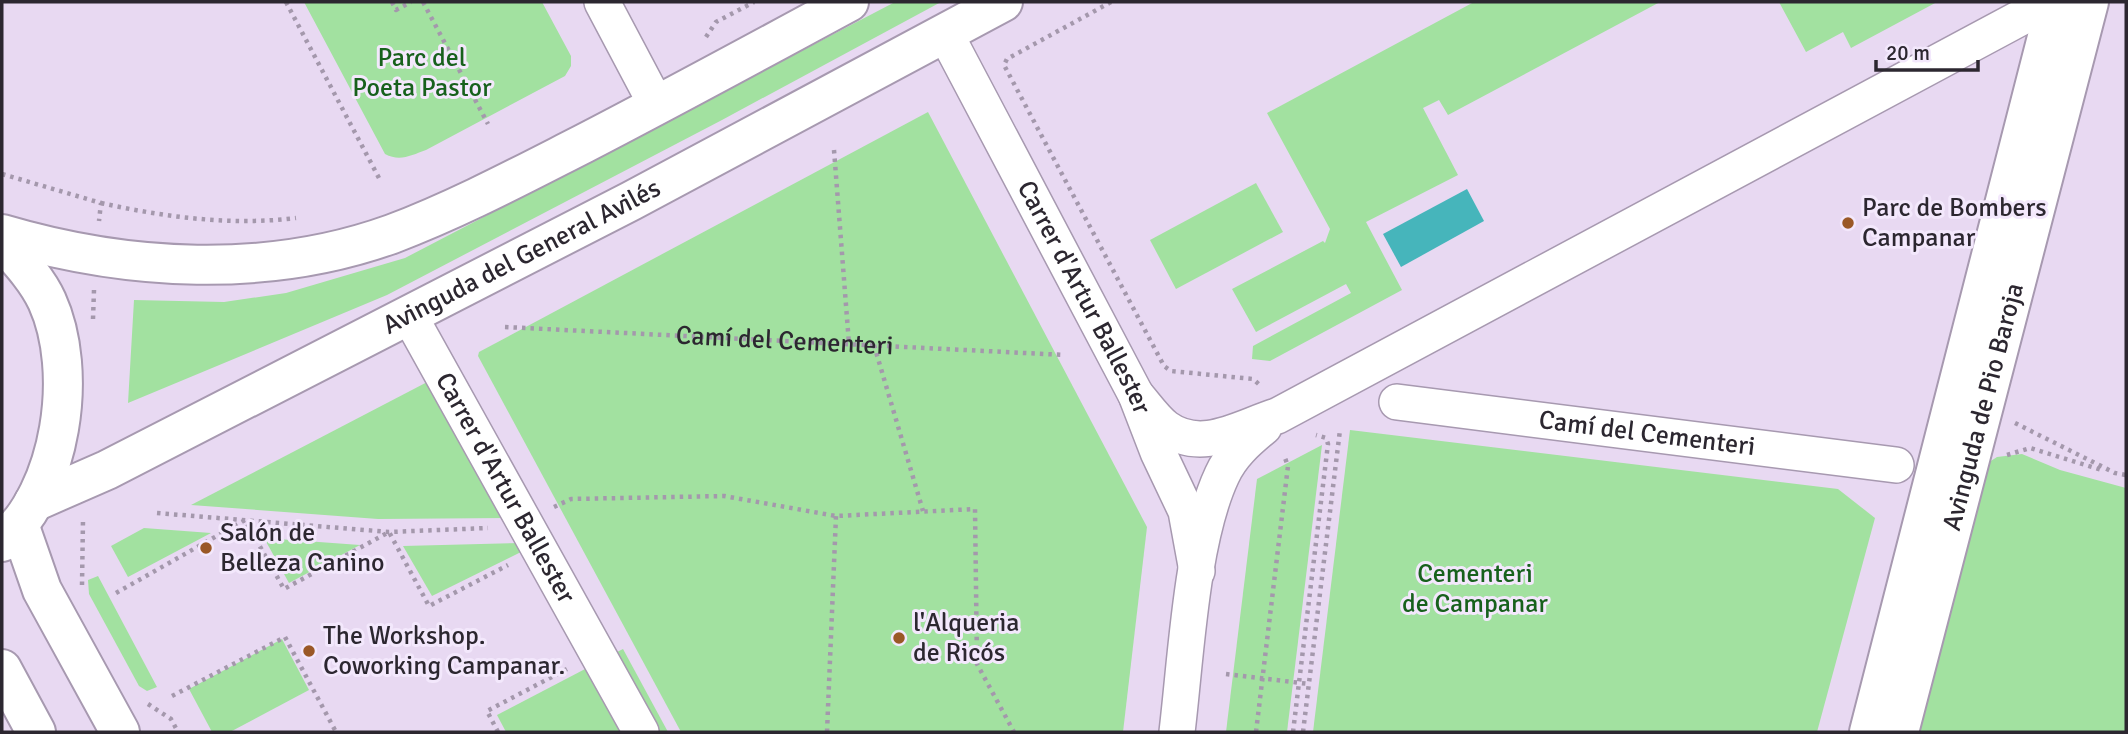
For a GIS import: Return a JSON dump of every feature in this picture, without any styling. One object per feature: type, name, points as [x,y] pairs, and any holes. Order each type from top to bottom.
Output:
[{"type":"main road","points":[[2,234],[96,258],[164,263],[233,264],[337,249],[390,234],[445,212],[657,106],[849,2]]},
{"type":"main road","name":"Avinguda del General Avilés","points":[[18,523],[107,470],[631,201],[1003,2]]},
{"type":"main road","name":"Avinguda de Pio Baroja","points":[[1869,732],[2056,2]]},
{"type":"main road","name":"Avinguda de Pio Baroja","points":[[1899,732],[2089,2]]},
{"type":"main road","points":[[2,241],[47,301],[59,340],[62,411],[56,445],[18,523],[42,590],[120,732]]},
{"type":"main road","points":[[2,669],[36,732]]},
{"type":"street","points":[[602,2],[657,106]]},
{"type":"street","points":[[1136,395],[1164,427],[1180,436],[1201,440],[1223,437],[1277,416],[2050,2]]},
{"type":"street","name":"Carrer d'Artur Ballester","points":[[945,33],[1136,395],[1158,452],[1186,510],[1197,571]]},
{"type":"street","name":"Carrer d'Artur Ballester","points":[[409,315],[641,732]]},
{"type":"street","name":"Camí del Cementeri","points":[[1397,402],[1896,465]]},
{"type":"street","name":"Carrer d'Artur Ballester","points":[[1177,732],[1197,571],[1222,474],[1235,454],[1277,416]]},
{"type":"path","points":[[288,2],[379,178]]},
{"type":"path","points":[[392,2],[396,10],[411,2]]},
{"type":"path","points":[[423,2],[488,124]]},
{"type":"path","points":[[703,42],[716,22],[754,2]]},
{"type":"path","points":[[1111,2],[1007,60],[1004,65],[1164,366],[1175,372],[1253,379],[1259,382],[1288,436],[1293,440],[1318,435],[1326,438],[1328,444],[1293,732]]},
{"type":"path","points":[[834,149],[849,344]]},
{"type":"path","points":[[2,174],[101,203],[179,217],[232,220],[303,218]]},
{"type":"path","points":[[99,229],[101,203]]},
{"type":"path","name":"Camí del Cementeri","points":[[505,327],[1065,355]]},
{"type":"path","points":[[874,345],[923,511]]},
{"type":"path","points":[[1984,408],[2115,474]]},
{"type":"path","points":[[1303,732],[1340,430]]},
{"type":"path","points":[[1998,458],[2030,449],[2126,475]]},
{"type":"path","points":[[1256,732],[1289,466],[1285,458]]},
{"type":"path","points":[[389,532],[429,606],[532,538],[571,499],[724,496],[836,516],[975,509],[977,664],[1014,732]]},
{"type":"path","points":[[157,513],[389,532],[532,538]]},
{"type":"path","points":[[827,732],[836,516]]},
{"type":"path","points":[[245,520],[284,589],[389,532]]},
{"type":"path","points":[[116,593],[245,520]]},
{"type":"path","points":[[172,696],[285,637],[336,732]]},
{"type":"path","points":[[498,732],[487,711],[598,653]]},
{"type":"path","points":[[1226,674],[1309,684]]},
{"type":"green space","name":"Parc del Poeta Pastor","points":[[304,2],[542,2],[571,56],[571,66],[565,76],[426,150],[406,157],[390,156],[385,154]]},
{"type":"green space","points":[[895,2],[941,2],[387,295],[128,403],[134,300],[224,302],[286,293],[405,258]]},
{"type":"green space","points":[[1474,2],[1660,2],[1448,115],[1439,100],[1423,108],[1458,175],[1366,222],[1402,290],[1270,361],[1252,359],[1253,346],[1351,293],[1346,284],[1256,332],[1232,289],[1323,241],[1325,243],[1330,229],[1267,113]]},
{"type":"green space","points":[[1779,2],[1937,2],[1851,48],[1843,32],[1806,52]]},
{"type":"green space","points":[[928,112],[1147,527],[1123,732],[681,732],[478,356],[479,352]]},
{"type":"green space","points":[[1256,183],[1283,232],[1176,289],[1150,240]]},
{"type":"green space","points":[[433,379],[507,518],[378,519],[191,505]]},
{"type":"green space","name":"Cementeri de Campanar","points":[[1350,430],[1838,489],[1875,518],[1817,732],[1313,732]]},
{"type":"green space","points":[[1322,445],[1287,732],[1226,732],[1257,479]]},
{"type":"green space","points":[[2022,454],[2060,470],[2126,488],[2126,732],[1914,732],[1980,468],[1997,457]]},
{"type":"green space","points":[[144,528],[211,533],[128,577],[111,546]]},
{"type":"green space","points":[[264,538],[360,545],[289,583]]},
{"type":"green space","points":[[522,543],[525,550],[432,596],[403,546]]},
{"type":"green space","points":[[98,576],[157,687],[147,691],[139,686],[89,594],[88,580]]},
{"type":"green space","points":[[282,639],[309,690],[230,732],[212,732],[189,689]]},
{"type":"green space","points":[[623,649],[668,732],[653,732],[611,655]]},
{"type":"green space","points":[[587,668],[622,732],[506,732],[497,715]]},
{"type":"shaded area","points":[[1467,189],[1484,221],[1401,267],[1383,234]]},
{"type":"place","name":"Parc de Bombers Campanar","points":[[1848,223]]},
{"type":"place","name":"Salón de Belleza Canino","points":[[206,548]]},
{"type":"place","name":"l'Alqueria de Ricós","points":[[899,638]]},
{"type":"place","name":"The Workshop. Coworking Campanar.","points":[[309,651]]}]
